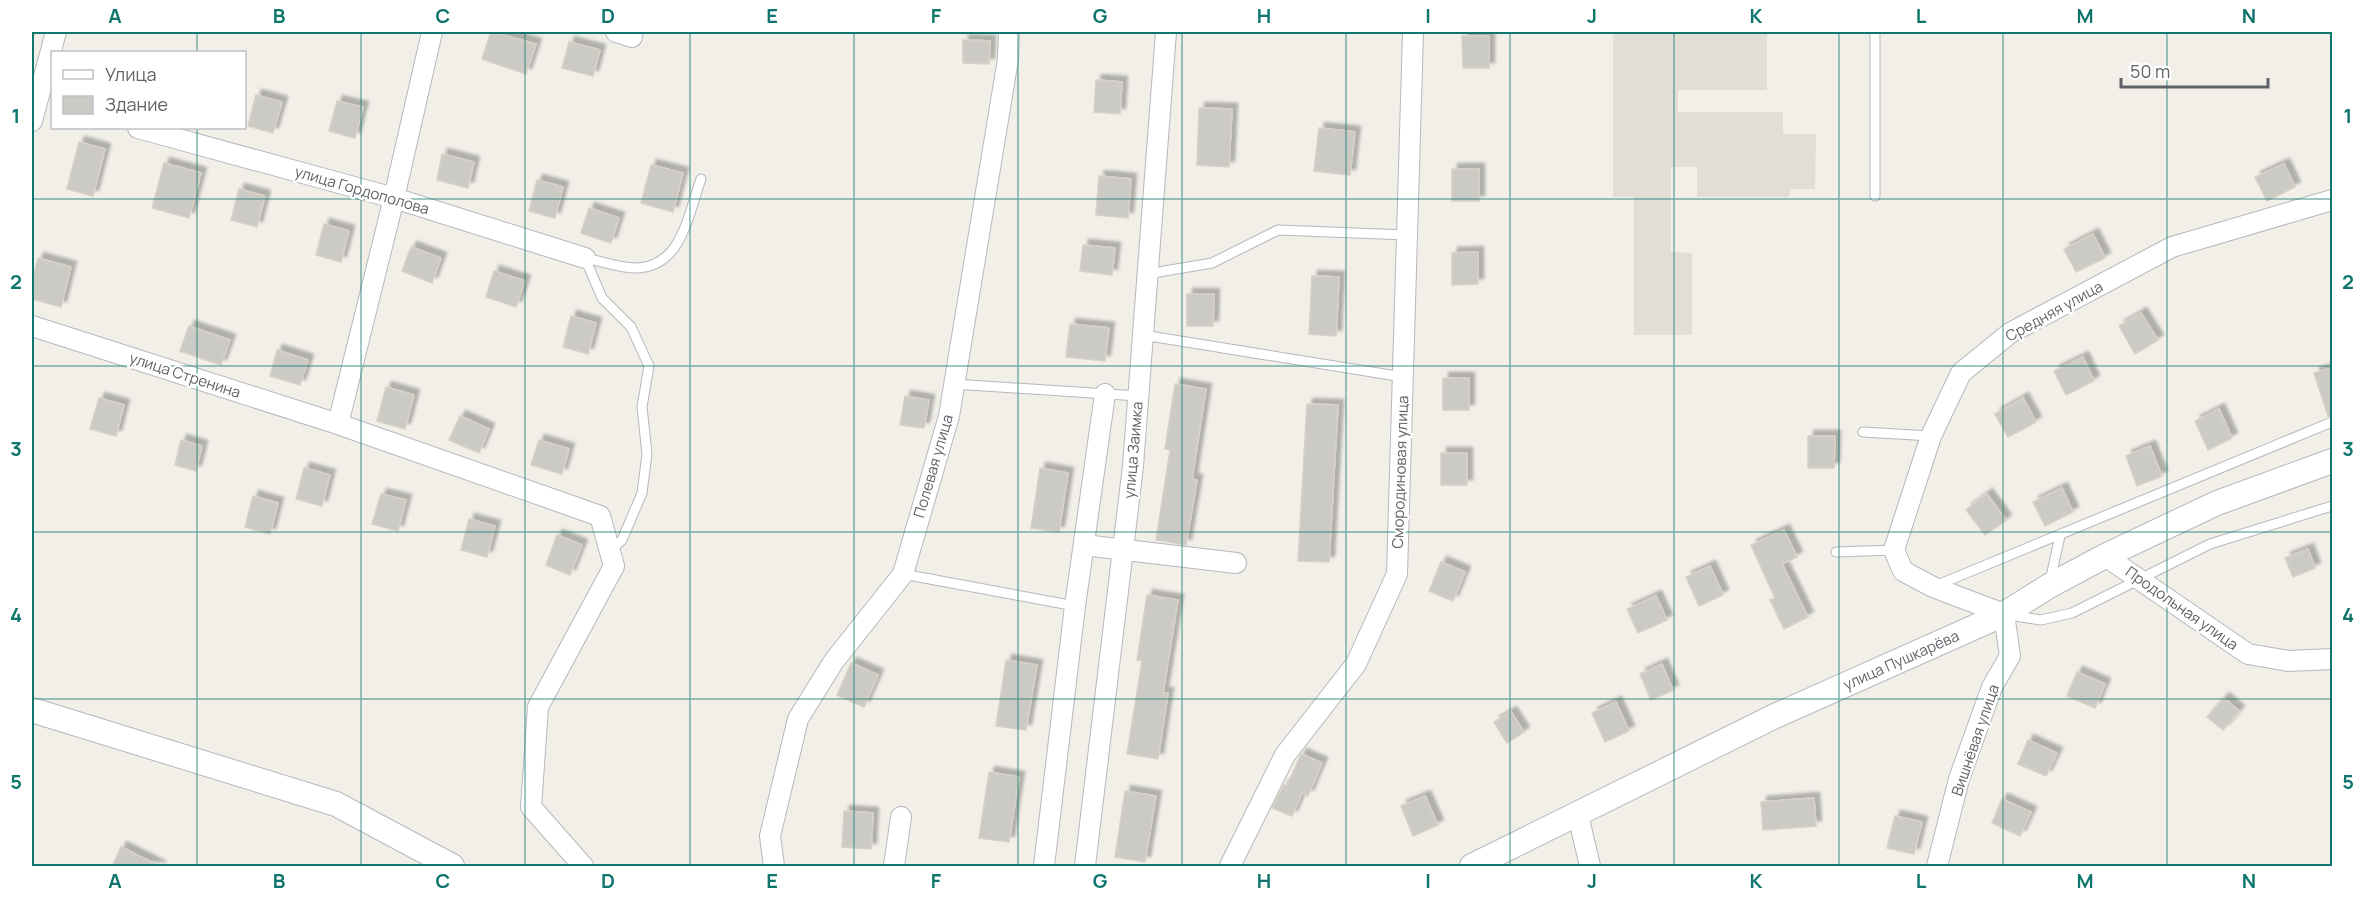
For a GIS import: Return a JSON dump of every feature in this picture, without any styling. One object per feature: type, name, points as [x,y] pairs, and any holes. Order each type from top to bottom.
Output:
[{"type":"street","points":[[52,51],[56,32]]},
{"type":"street","points":[[338,424],[432,32]]},
{"type":"street","name":"Полевая улица","points":[[774,867],[770,836],[798,719],[834,661],[903,574],[949,416],[952,384],[1008,59],[1009,32]]},
{"type":"street","name":"улица Заимка","points":[[1085,867],[1123,551],[1138,396],[1166,32]]},
{"type":"street","name":"Смородиновая улица","points":[[1230,867],[1285,755],[1356,664],[1396,574],[1413,32]]},
{"type":"street","points":[[32,121],[40,101],[51,54]]},
{"type":"street","name":"улица Гордополова","points":[[142,129],[394,198],[585,258]]},
{"type":"street","name":"Средняя улица","points":[[1894,550],[1930,436],[1961,373],[2010,333],[2172,247],[2332,200]]},
{"type":"street","name":"улица Стренина","points":[[32,326],[338,424],[600,516],[610,551]]},
{"type":"street","points":[[1044,867],[1075,606],[1105,394]]},
{"type":"street","name":"улица Пушкарёва","points":[[1473,867],[1775,716],[2004,614],[2049,586],[2105,556],[2217,503],[2332,461]]},
{"type":"street","points":[[1084,545],[1236,563]]},
{"type":"street","points":[[1894,550],[1903,571],[1933,587],[2004,614]]},
{"type":"street","points":[[583,867],[531,807],[538,707],[614,566],[610,551]]},
{"type":"street","name":"Продольная улица","points":[[2105,556],[2248,654],[2288,661],[2332,659]]},
{"type":"street","name":"Вишнёвая улица","points":[[1937,867],[1959,779],[1992,687],[2010,656],[2004,614]]},
{"type":"street","points":[[32,710],[336,804],[452,867]]},
{"type":"street","points":[[1578,815],[1590,867]]},
{"type":"street","points":[[894,867],[901,817]]},
{"type":"lane","points":[[1875,32],[1875,196]]},
{"type":"lane","points":[[585,258],[635,268],[663,261],[676,249],[701,179]]},
{"type":"lane","points":[[1148,274],[1212,263],[1278,230],[1407,235]]},
{"type":"lane","points":[[585,258],[602,298],[631,327],[650,366],[642,407],[647,454],[642,493],[622,540],[610,551]]},
{"type":"lane","points":[[1143,335],[1403,377]]},
{"type":"lane","points":[[952,384],[1138,396]]},
{"type":"lane","points":[[1933,587],[2330,423],[2332,434]]},
{"type":"lane","points":[[1863,432],[1930,436]]},
{"type":"lane","points":[[2004,614],[2041,620],[2072,613],[2210,544],[2332,506]]},
{"type":"lane","points":[[2049,586],[2060,536]]},
{"type":"lane","points":[[1836,552],[1894,550]]},
{"type":"lane","points":[[903,574],[1075,606]]},
{"type":"shaded area","points":[[1613,32],[1767,32],[1767,90],[1678,90],[1678,112],[1783,112],[1783,134],[1816,134],[1815,189],[1790,189],[1789,197],[1697,197],[1697,167],[1671,167],[1671,252],[1692,253],[1692,335],[1634,335],[1634,197],[1613,197]]},
{"type":"building","points":[[491,32],[536,44],[526,74],[482,59]]},
{"type":"building","points":[[1462,36],[1489,36],[1489,68],[1463,68]]},
{"type":"building","points":[[963,40],[990,41],[989,64],[963,63]]},
{"type":"building","points":[[569,42],[600,50],[593,76],[562,68]]},
{"type":"building","points":[[1096,80],[1122,82],[1120,114],[1094,112]]},
{"type":"building","points":[[256,95],[282,102],[273,133],[248,126]]},
{"type":"building","points":[[337,101],[363,107],[355,138],[329,131]]},
{"type":"building","points":[[1199,108],[1232,109],[1229,167],[1197,165]]},
{"type":"building","points":[[1319,128],[1355,132],[1350,175],[1314,171]]},
{"type":"building","points":[[79,142],[105,149],[93,196],[67,189]]},
{"type":"building","points":[[442,154],[474,162],[468,188],[437,180]]},
{"type":"building","points":[[164,163],[201,173],[189,218],[152,208]]},
{"type":"building","points":[[2284,164],[2295,187],[2267,201],[2255,177]]},
{"type":"building","points":[[651,165],[683,173],[673,212],[641,203]]},
{"type":"building","points":[[1452,169],[1479,169],[1479,201],[1452,201]]},
{"type":"building","points":[[1099,176],[1131,179],[1128,218],[1096,215]]},
{"type":"building","points":[[537,180],[563,187],[555,218],[529,211]]},
{"type":"building","points":[[239,189],[265,196],[257,227],[231,220]]},
{"type":"building","points":[[589,208],[619,218],[611,243],[581,233]]},
{"type":"building","points":[[324,224],[349,231],[341,262],[316,255]]},
{"type":"building","points":[[2093,234],[2105,258],[2076,272],[2064,249]]},
{"type":"building","points":[[1083,245],[1115,248],[1112,275],[1080,271]]},
{"type":"building","points":[[411,247],[441,258],[432,283],[402,271]]},
{"type":"building","points":[[1478,252],[1478,284],[1452,285],[1452,253]]},
{"type":"building","points":[[38,258],[71,267],[61,307],[32,299],[32,282]]},
{"type":"building","points":[[494,271],[525,281],[516,307],[486,297]]},
{"type":"building","points":[[1312,276],[1339,277],[1336,336],[1309,334]]},
{"type":"building","points":[[1187,294],[1214,294],[1213,326],[1187,326]]},
{"type":"building","points":[[2141,313],[2158,340],[2135,354],[2119,326]]},
{"type":"building","points":[[571,316],[596,323],[588,354],[563,347]]},
{"type":"building","points":[[1070,324],[1109,328],[1105,361],[1066,357]]},
{"type":"building","points":[[189,326],[230,340],[221,365],[180,351]]},
{"type":"building","points":[[277,350],[308,360],[300,385],[270,376]]},
{"type":"building","points":[[2083,357],[2094,381],[2066,395],[2054,371]]},
{"type":"building","points":[[2332,368],[2332,415],[2328,416],[2314,373]]},
{"type":"building","points":[[1443,378],[1469,378],[1469,410],[1443,410]]},
{"type":"building","points":[[1175,384],[1206,389],[1192,479],[1197,480],[1186,545],[1156,540],[1170,450],[1165,449]]},
{"type":"building","points":[[386,387],[414,395],[405,429],[377,421]]},
{"type":"building","points":[[905,396],[929,400],[924,428],[900,425]]},
{"type":"building","points":[[99,398],[124,405],[116,436],[90,429]]},
{"type":"building","points":[[2023,398],[2036,422],[2008,437],[1995,414]]},
{"type":"building","points":[[1307,404],[1338,405],[1329,562],[1298,561]]},
{"type":"building","points":[[2219,409],[2232,438],[2208,450],[2195,421]]},
{"type":"building","points":[[460,416],[489,429],[479,453],[449,440]]},
{"type":"building","points":[[1808,436],[1835,436],[1834,468],[1808,468]]},
{"type":"building","points":[[181,440],[202,446],[196,471],[175,465]]},
{"type":"building","points":[[539,440],[569,449],[562,474],[531,465]]},
{"type":"building","points":[[2150,446],[2162,476],[2137,486],[2126,456]]},
{"type":"building","points":[[1441,453],[1467,453],[1467,485],[1441,485]]},
{"type":"building","points":[[304,468],[330,475],[322,506],[296,499]]},
{"type":"building","points":[[1040,468],[1068,473],[1059,532],[1031,528]]},
{"type":"building","points":[[2062,488],[2073,512],[2045,526],[2033,502]]},
{"type":"building","points":[[381,494],[406,500],[398,531],[372,524]]},
{"type":"building","points":[[1987,494],[2006,520],[1985,535],[1966,510]]},
{"type":"building","points":[[253,496],[278,503],[270,534],[245,527]]},
{"type":"building","points":[[469,519],[495,526],[487,557],[461,550]]},
{"type":"building","points":[[1784,530],[1797,557],[1782,564],[1808,617],[1784,629],[1770,600],[1775,598],[1751,545]]},
{"type":"building","points":[[557,535],[582,545],[570,575],[546,565]]},
{"type":"building","points":[[2308,549],[2315,568],[2293,577],[2285,558]]},
{"type":"building","points":[[1441,562],[1465,572],[1453,601],[1429,591]]},
{"type":"building","points":[[1710,566],[1723,595],[1699,606],[1686,577]]},
{"type":"building","points":[[1147,595],[1178,600],[1163,693],[1168,693],[1158,759],[1127,754],[1142,661],[1137,660]]},
{"type":"building","points":[[1656,596],[1667,620],[1638,633],[1627,609]]},
{"type":"building","points":[[1006,660],[1037,665],[1026,730],[996,726]]},
{"type":"building","points":[[851,663],[878,675],[864,707],[837,695]]},
{"type":"building","points":[[1662,664],[1673,690],[1651,700],[1640,674]]},
{"type":"building","points":[[2077,672],[2105,684],[2095,708],[2067,696]]},
{"type":"building","points":[[2224,698],[2239,711],[2223,730],[2207,717]]},
{"type":"building","points":[[1616,702],[1629,731],[1605,742],[1592,713]]},
{"type":"building","points":[[1511,712],[1524,732],[1507,743],[1494,722]]},
{"type":"building","points":[[2028,740],[2057,753],[2046,776],[2018,764]]},
{"type":"building","points":[[1301,754],[1322,763],[1308,796],[1302,793],[1292,816],[1272,808],[1284,785],[1287,786]]},
{"type":"building","points":[[989,772],[1019,777],[1009,842],[979,838]]},
{"type":"building","points":[[1125,791],[1156,796],[1145,862],[1115,857]]},
{"type":"building","points":[[1425,796],[1438,825],[1413,836],[1401,806]]},
{"type":"building","points":[[1814,798],[1816,826],[1763,830],[1761,802]]},
{"type":"building","points":[[2002,799],[2031,812],[2020,836],[1992,823]]},
{"type":"building","points":[[844,811],[873,813],[871,849],[842,847]]},
{"type":"building","points":[[1895,816],[1922,822],[1914,854],[1887,848]]},
{"type":"building","points":[[121,847],[161,867],[112,867]]}]
